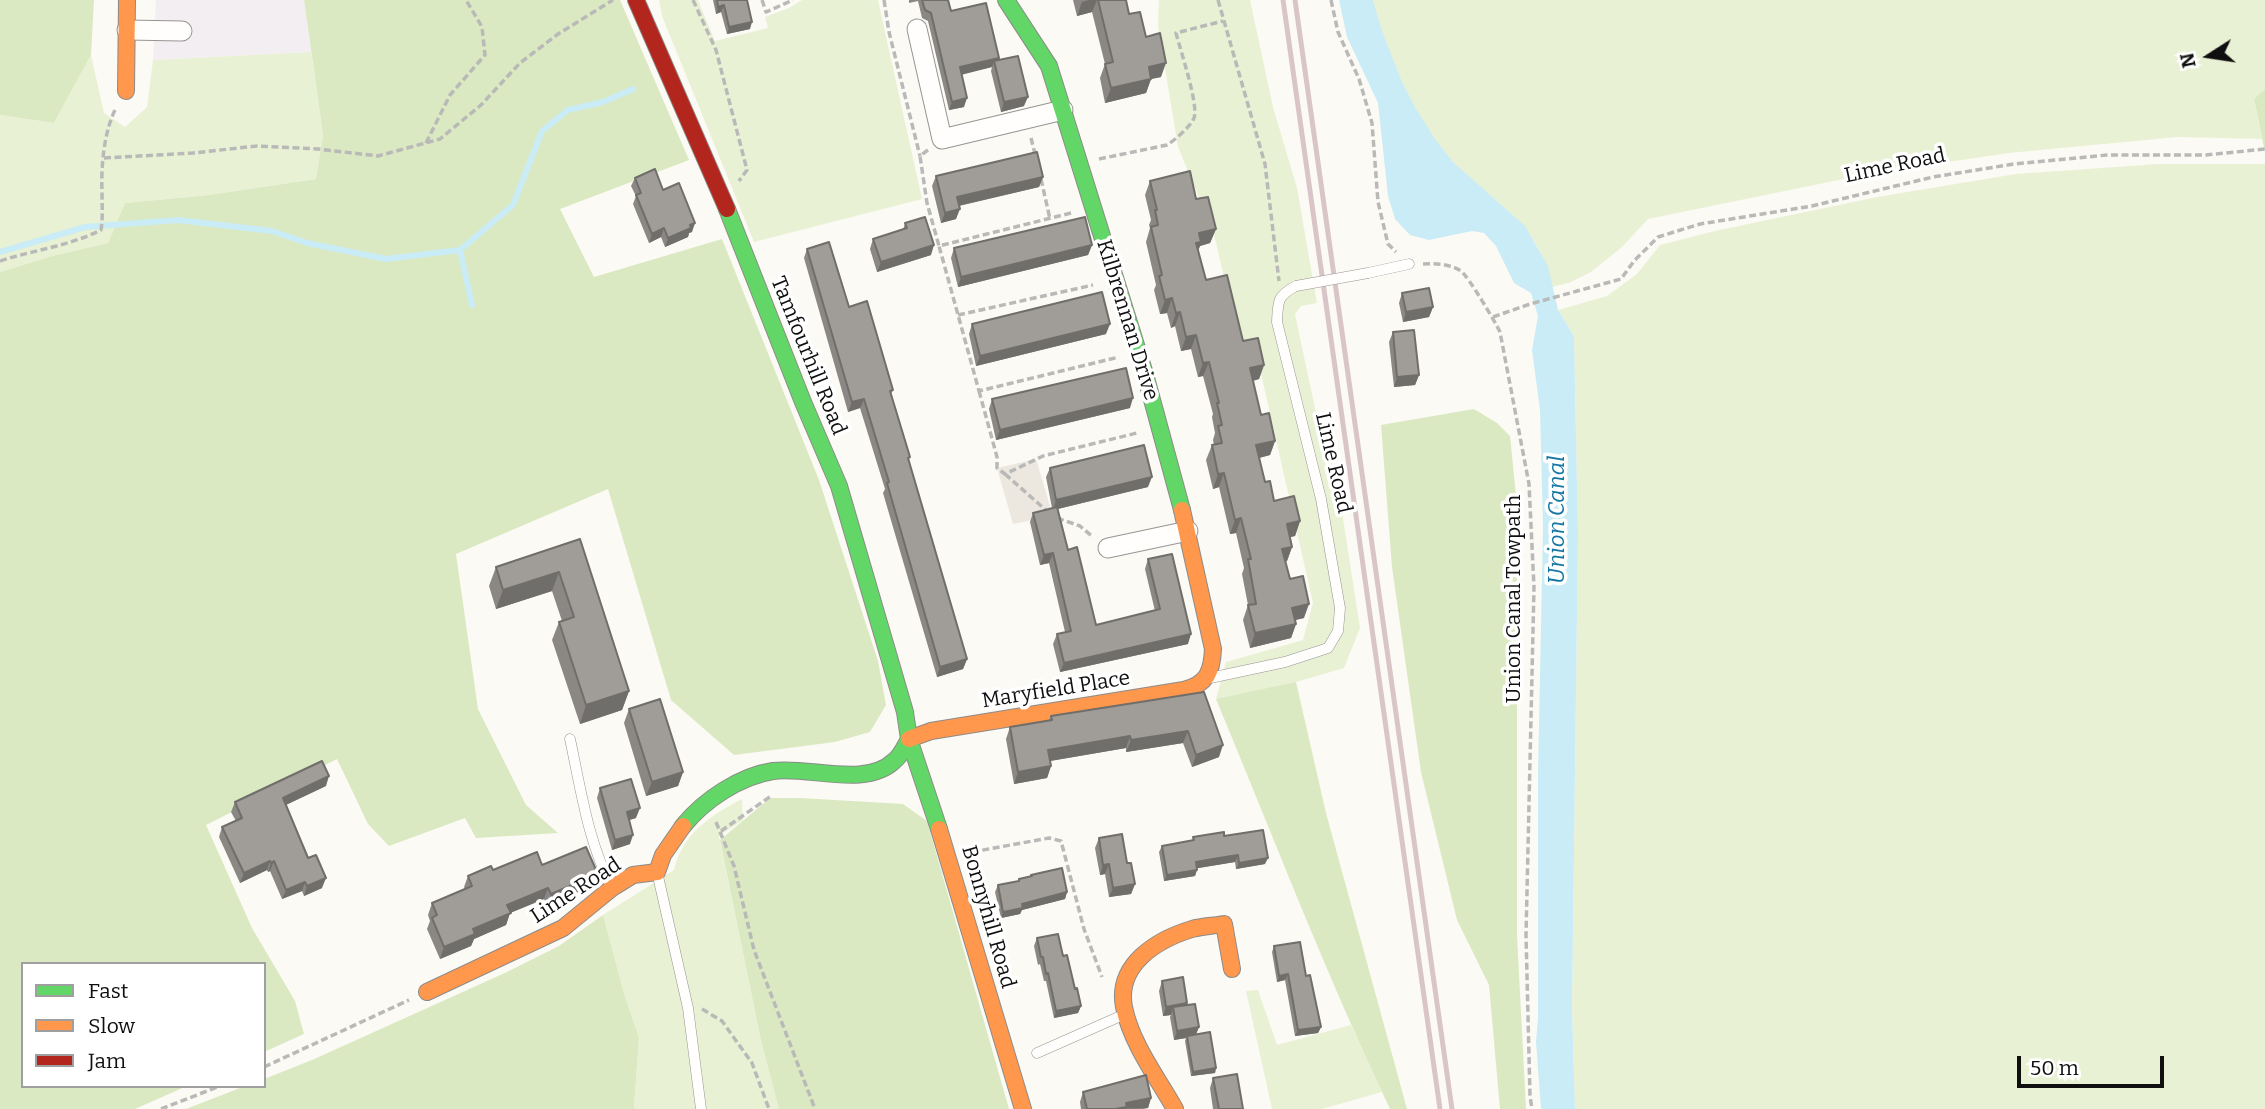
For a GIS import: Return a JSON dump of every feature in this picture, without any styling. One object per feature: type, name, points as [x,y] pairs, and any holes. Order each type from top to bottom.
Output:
[{"type":"street","points":[[126,91],[127,0]]},
{"type":"street","name":"Tamfourhill Road","points":[[636,0],[725,204],[839,486],[905,712],[909,739]]},
{"type":"street","name":"Kilbrennan Drive","points":[[1006,0],[1049,66],[1138,352],[1188,531],[1213,649],[1208,679]]},
{"type":"street","points":[[917,29],[942,139],[1063,110]]},
{"type":"street","points":[[127,30],[182,31]]},
{"type":"street","points":[[1108,548],[1188,531]]},
{"type":"street","name":"Maryfield Place","points":[[909,739],[931,731],[1184,690],[1197,687],[1208,679]]},
{"type":"street","name":"Bonnyhill Road","points":[[909,739],[949,857],[1023,1109]]},
{"type":"street","name":"Lime Road","points":[[427,992],[563,928],[612,888],[633,876],[657,872],[660,860],[690,817],[717,796],[745,780],[774,771],[853,775],[877,770],[893,764],[909,739]]},
{"type":"street","points":[[1175,1109],[1135,1034],[1123,1005],[1124,981],[1133,962],[1152,946],[1194,928],[1224,925],[1232,969]]},
{"type":"lane","points":[[1283,293],[1296,286],[1409,264]]},
{"type":"lane","name":"Lime Road","points":[[1208,679],[1285,662],[1328,648],[1338,631],[1340,608],[1321,499],[1277,322],[1278,303],[1283,293]]},
{"type":"lane","points":[[570,739],[593,845],[612,888]]},
{"type":"lane","points":[[657,872],[688,1006],[701,1109]]},
{"type":"lane","points":[[1037,1053],[1127,1014]]},
{"type":"path","points":[[426,143],[450,95],[485,55],[482,27],[466,0]]},
{"type":"path","points":[[104,158],[257,146],[378,156],[440,139],[481,105],[520,63],[558,34],[613,0]]},
{"type":"path","points":[[693,0],[716,50],[747,170],[725,204]]},
{"type":"path","points":[[762,0],[766,12],[793,0]]},
{"type":"path","points":[[884,0],[927,204],[997,457],[997,468],[1053,516],[1080,526]]},
{"type":"path","points":[[1218,0],[1265,164],[1277,276],[1283,293]]},
{"type":"path","points":[[1331,0],[1338,32],[1359,79],[1372,123],[1378,202],[1388,244],[1409,264]]},
{"type":"path","points":[[1080,164],[1127,151],[1167,145],[1173,141],[1194,119],[1195,106],[1176,33],[1223,21]]},
{"type":"path","points":[[0,261],[30,251],[79,241],[101,230],[106,141],[113,115],[126,91]]},
{"type":"path","points":[[1029,131],[1035,156]]},
{"type":"path","points":[[919,156],[942,139]]},
{"type":"path","name":"Lime Road","points":[[1493,317],[1621,279],[1634,261],[1658,237],[1700,224],[1812,206],[1933,177],[2014,164],[2108,155],[2206,155],[2265,150]]},
{"type":"path","points":[[1038,169],[1050,219]]},
{"type":"path","points":[[939,246],[1059,216]]},
{"type":"path","name":"Union Canal Towpath","points":[[1409,264],[1440,263],[1463,272],[1493,317],[1500,332],[1530,484],[1534,586],[1526,934],[1532,1109]]},
{"type":"path","points":[[958,315],[1115,279]]},
{"type":"path","points":[[979,391],[1138,352]]},
{"type":"path","points":[[1005,474],[1043,456],[1159,427]]},
{"type":"path","points":[[777,793],[721,831],[734,866],[754,950],[815,1109]]},
{"type":"path","points":[[949,857],[1049,838],[1061,841],[1084,929],[1099,971],[1107,984],[1124,996]]},
{"type":"path","points":[[266,1065],[427,992]]},
{"type":"path","points":[[688,1006],[700,1008],[722,1021],[752,1062],[768,1109]]},
{"type":"path","points":[[161,1109],[215,1088]]},
{"type":"shaded area","points":[[156,0],[304,0],[311,52],[153,60]]},
{"type":"shaded area","points":[[1036,459],[1053,516],[1013,524],[997,468]]},
{"type":"green space","points":[[0,0],[94,0],[91,55],[54,123],[0,115]]},
{"type":"green space","points":[[304,0],[620,0],[689,160],[560,209],[594,277],[722,239],[819,480],[878,661],[886,705],[870,732],[835,742],[734,755],[671,700],[608,489],[456,554],[478,709],[526,805],[558,833],[476,838],[465,818],[389,846],[368,824],[337,759],[206,825],[252,928],[295,1001],[304,1034],[266,1051],[266,962],[21,962],[21,1088],[182,1088],[135,1109],[0,1109],[0,272],[108,243],[125,203],[209,195],[316,179],[323,135]]},
{"type":"green space","points":[[659,0],[698,0],[715,41],[768,28],[765,17],[802,0],[878,0],[922,199],[754,242],[662,16]]},
{"type":"green space","points":[[1159,0],[1250,0],[1273,107],[1297,188],[1317,303],[1301,306],[1295,314],[1320,432],[1336,473],[1360,628],[1344,668],[1279,687],[1216,699],[1226,662],[1303,640],[1313,603],[1255,347],[1239,341],[1214,234],[1178,147],[1158,26]]},
{"type":"green space","points":[[1373,0],[2265,0],[2265,89],[2254,99],[2262,139],[2177,137],[2009,153],[1873,173],[1648,219],[1622,247],[1591,272],[1569,283],[1551,287],[1537,246],[1527,231],[1454,163],[1415,109],[1385,42]]},
{"type":"green space","points":[[311,52],[323,135],[316,179],[209,195],[125,203],[108,243],[0,272],[0,115],[54,123],[91,55],[104,113],[125,127],[147,107],[153,60]]},
{"type":"green space","points":[[2265,89],[2265,152],[2254,99]]},
{"type":"green space","points":[[2158,164],[2265,164],[2265,1109],[1575,1109],[1572,1008],[1578,534],[1574,336],[1558,310],[1607,296],[1637,274],[1660,245],[1715,231],[1877,197],[2016,174]]},
{"type":"green space","points":[[1474,409],[1497,423],[1510,436],[1517,505],[1517,935],[1526,1109],[1500,1109],[1489,985],[1457,920],[1421,772],[1392,567],[1381,425]]},
{"type":"green space","points":[[1296,682],[1326,813],[1407,1109],[1390,1109],[1366,1059],[1216,699]]},
{"type":"green space","points":[[770,798],[903,804],[927,821],[1009,1109],[779,1109],[761,1041],[720,840]]},
{"type":"green space","points":[[742,799],[743,820],[719,836],[761,1041],[779,1109],[634,1109],[639,1037],[625,997],[603,915],[674,870],[684,846],[699,827]]},
{"type":"green space","points":[[603,915],[625,997],[639,1037],[634,1109],[186,1109],[240,1088],[266,1088],[266,1078],[312,1060],[559,946]]},
{"type":"green space","points":[[1258,990],[1277,1045],[1351,1025],[1382,1092],[1322,1109],[1272,1109],[1246,991]]},
{"type":"water","name":"Union Canal","points":[[1339,0],[1373,0],[1402,82],[1415,107],[1453,162],[1525,226],[1548,266],[1558,310],[1574,336],[1578,534],[1572,1008],[1575,1109],[1541,1109],[1536,1042],[1543,527],[1540,410],[1532,350],[1538,316],[1531,293],[1514,283],[1496,246],[1484,233],[1472,231],[1429,240],[1410,235],[1395,219],[1388,196],[1378,103],[1347,37]]},
{"type":"building","points":[[717,0],[747,0],[752,22],[729,27],[724,5],[718,7]]},
{"type":"building","points":[[922,0],[948,0],[951,11],[986,3],[999,58],[960,67],[967,98],[952,102],[931,13],[925,10]]},
{"type":"building","points":[[1098,0],[1126,0],[1129,14],[1140,12],[1146,37],[1160,33],[1166,63],[1149,67],[1151,79],[1111,88],[1105,64],[1113,62]]},
{"type":"building","points":[[1018,56],[1028,97],[1004,102],[994,61]]},
{"type":"building","points":[[1037,152],[1043,177],[957,197],[960,209],[945,213],[936,176]]},
{"type":"building","points":[[655,169],[663,190],[679,183],[695,223],[690,225],[691,228],[668,238],[664,228],[652,234],[636,195],[641,193],[635,178]]},
{"type":"building","points":[[1190,171],[1196,199],[1208,197],[1216,229],[1199,233],[1201,242],[1196,243],[1206,280],[1227,275],[1243,341],[1258,338],[1264,365],[1250,368],[1261,415],[1269,413],[1275,441],[1256,445],[1265,482],[1270,481],[1274,501],[1294,496],[1300,521],[1287,524],[1292,547],[1282,549],[1290,579],[1303,576],[1309,604],[1292,608],[1296,624],[1255,633],[1248,605],[1256,604],[1248,559],[1251,559],[1241,518],[1235,520],[1224,473],[1218,474],[1212,445],[1222,443],[1218,426],[1222,425],[1209,362],[1203,363],[1196,335],[1186,337],[1180,312],[1176,313],[1172,298],[1165,300],[1151,227],[1158,225],[1150,181]]},
{"type":"building","points":[[925,217],[934,245],[881,262],[873,239],[907,228],[905,223]]},
{"type":"building","points":[[1085,217],[1092,245],[961,277],[954,248]]},
{"type":"building","points":[[829,242],[849,307],[867,301],[893,390],[890,391],[910,457],[908,458],[967,659],[940,667],[864,399],[852,402],[807,249]]},
{"type":"building","points":[[1429,288],[1433,307],[1406,312],[1402,293]]},
{"type":"building","points":[[1102,292],[1110,324],[980,356],[972,324]]},
{"type":"building","points":[[1414,330],[1419,375],[1397,377],[1393,332]]},
{"type":"building","points":[[1126,368],[1133,398],[1000,430],[992,399]]},
{"type":"building","points":[[1144,445],[1152,477],[1056,500],[1050,468]]},
{"type":"building","points":[[1057,507],[1068,550],[1077,547],[1096,625],[1160,609],[1148,559],[1172,554],[1191,634],[1064,663],[1057,634],[1071,631],[1053,553],[1044,555],[1033,513]]},
{"type":"building","points":[[580,539],[629,691],[586,705],[559,622],[574,617],[559,572],[503,590],[496,567]]},
{"type":"building","points":[[1204,692],[1223,745],[1196,755],[1188,731],[1131,740],[1130,736],[1048,750],[1051,766],[1018,772],[1010,727],[1052,720],[1051,716]]},
{"type":"building","points":[[660,699],[683,772],[652,782],[629,709]]},
{"type":"building","points":[[322,761],[329,776],[283,798],[308,858],[316,855],[326,878],[307,886],[305,882],[286,890],[274,861],[244,873],[222,827],[242,818],[235,802]]},
{"type":"building","points":[[631,779],[640,808],[627,812],[633,835],[615,840],[600,788]]},
{"type":"building","points":[[1263,830],[1268,858],[1239,863],[1238,855],[1213,859],[1196,862],[1197,870],[1167,875],[1162,846],[1224,832],[1224,836]]},
{"type":"building","points":[[1122,834],[1127,863],[1131,863],[1135,884],[1113,888],[1109,864],[1103,865],[1099,838]]},
{"type":"building","points":[[586,847],[597,872],[591,877],[551,894],[548,888],[507,905],[511,913],[473,929],[475,934],[444,947],[432,918],[437,915],[432,903],[472,886],[468,876],[491,866],[493,870],[537,852],[542,865]]},
{"type":"building","points":[[1062,868],[1067,892],[1022,904],[1023,908],[1003,912],[998,885]]},
{"type":"building","points":[[1058,934],[1063,956],[1067,955],[1081,1006],[1056,1011],[1037,938]]},
{"type":"building","points":[[1300,942],[1306,976],[1310,975],[1321,1027],[1298,1030],[1288,974],[1279,976],[1274,946]]},
{"type":"building","points":[[1183,977],[1187,1003],[1166,1007],[1162,981]]},
{"type":"building","points":[[1195,1004],[1199,1027],[1177,1031],[1173,1007]]},
{"type":"building","points":[[1210,1032],[1216,1068],[1193,1072],[1187,1036]]},
{"type":"building","points":[[1237,1074],[1243,1109],[1219,1109],[1213,1078]]},
{"type":"building","points":[[1146,1075],[1151,1098],[1126,1103],[1127,1107],[1087,1109],[1083,1092]]},
{"type":"waterway","points":[[0,252],[85,227],[178,220],[272,231],[307,243],[386,259],[460,250],[513,205],[542,131],[568,110],[603,102],[633,89]]},
{"type":"waterway","points":[[460,250],[472,305]]},
{"type":"railway","points":[[1283,0],[1440,1109]]},
{"type":"railway","points":[[1295,0],[1452,1109]]},
{"type":"traffic: fast","points":[[1006,0],[1049,66],[1145,374],[1182,510]]},
{"type":"traffic: fast","points":[[727,209],[839,486],[905,712],[909,739],[939,829]]},
{"type":"traffic: fast","points":[[683,826],[712,798],[748,778],[787,770],[853,775],[868,773],[882,769],[896,759],[909,739]]},
{"type":"traffic: slow","points":[[126,91],[127,0]]},
{"type":"traffic: slow","points":[[909,739],[931,731],[1184,690],[1203,680],[1211,664],[1213,649],[1182,510]]},
{"type":"traffic: slow","points":[[427,992],[563,928],[612,888],[633,875],[657,872],[663,855],[683,826]]},
{"type":"traffic: slow","points":[[939,829],[1023,1109]]},
{"type":"traffic: slow","points":[[1175,1109],[1132,1034],[1124,1007],[1126,979],[1142,956],[1165,940],[1192,929],[1224,924],[1232,969]]},
{"type":"traffic: jam","points":[[636,0],[727,209]]}]
